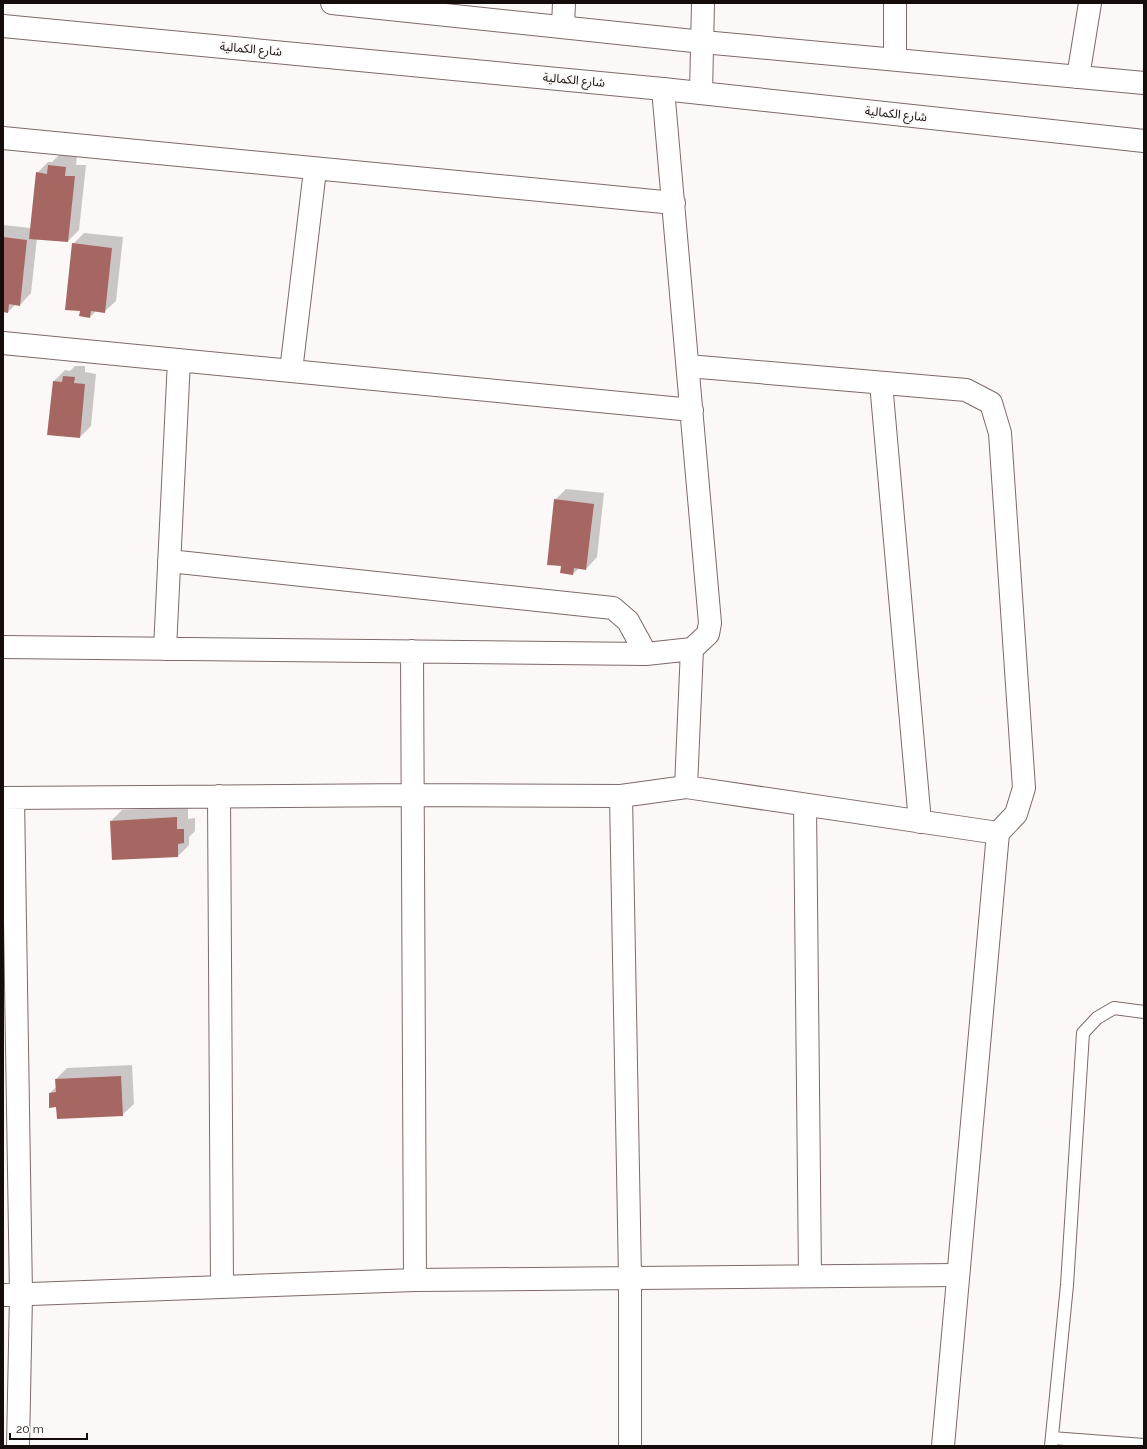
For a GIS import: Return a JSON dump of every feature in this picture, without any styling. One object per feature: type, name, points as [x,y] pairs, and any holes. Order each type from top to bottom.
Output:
[{"type":"street","points":[[332,3],[563,26],[703,42],[1144,83]]},
{"type":"street","points":[[563,26],[564,3]]},
{"type":"street","points":[[701,93],[703,3]]},
{"type":"street","points":[[894,59],[896,3]]},
{"type":"street","points":[[1078,77],[1090,3]]},
{"type":"street","name":"شارع الكمالية","points":[[3,26],[663,88],[1144,141]]},
{"type":"street","points":[[3,647],[646,654],[692,649],[708,634],[710,623],[663,88]]},
{"type":"street","points":[[3,138],[315,170],[674,204]]},
{"type":"street","points":[[291,372],[315,170]]},
{"type":"street","points":[[3,343],[692,410]]},
{"type":"street","points":[[165,649],[179,360]]},
{"type":"street","points":[[688,366],[966,390],[983,397],[991,403],[1000,433],[1024,788],[1016,814],[998,834],[943,1446]]},
{"type":"street","points":[[881,383],[920,822]]},
{"type":"street","points":[[169,561],[613,608],[628,621],[646,654]]},
{"type":"street","points":[[686,787],[692,649]]},
{"type":"street","points":[[412,651],[414,795],[415,1280]]},
{"type":"street","points":[[18,1446],[12,1295],[8,798],[414,795],[621,796],[686,787],[998,834]]},
{"type":"street","points":[[219,796],[222,1286]]},
{"type":"street","points":[[621,796],[630,1277],[630,1446]]},
{"type":"street","points":[[805,805],[810,1276]]},
{"type":"street","points":[[12,1295],[415,1280],[958,1275]]},
{"type":"lane","points":[[1144,1012],[1114,1008],[1097,1018],[1083,1033],[1067,1285],[1052,1442],[1144,1445]]},
{"type":"building","points":[[48,165],[66,167],[65,176],[75,176],[68,242],[29,239],[36,172],[47,174]]},
{"type":"building","points":[[3,237],[27,240],[20,306],[9,304],[8,313],[3,312]]},
{"type":"building","points":[[72,243],[112,248],[105,313],[91,311],[90,318],[79,316],[80,311],[65,310]]},
{"type":"building","points":[[63,376],[75,377],[74,383],[85,384],[80,438],[47,435],[53,381],[62,382]]},
{"type":"building","points":[[554,499],[594,504],[586,570],[574,568],[573,575],[560,573],[561,566],[547,565]]},
{"type":"building","points":[[177,817],[177,829],[184,829],[184,843],[178,844],[178,857],[112,860],[110,821]]},
{"type":"building","points":[[121,1076],[123,1116],[57,1119],[56,1107],[49,1108],[49,1093],[56,1092],[55,1079]]}]
